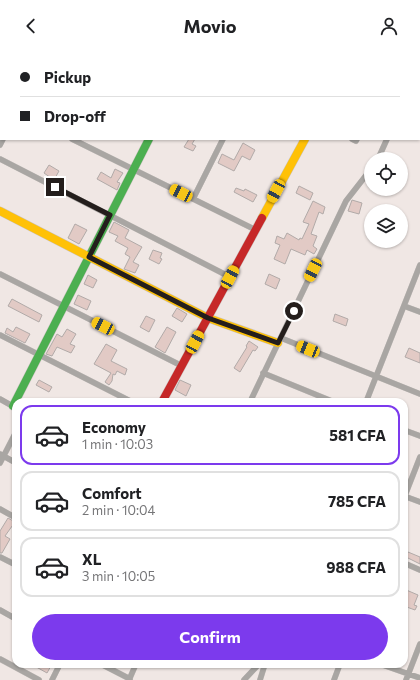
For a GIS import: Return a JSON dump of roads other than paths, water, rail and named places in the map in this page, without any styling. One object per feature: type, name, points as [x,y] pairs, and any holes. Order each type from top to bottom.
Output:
[{"type":"street","points":[[75,140],[256,230]]},
{"type":"street","points":[[19,398],[39,355],[148,140]]},
{"type":"street","points":[[193,199],[222,140]]},
{"type":"street","points":[[164,398],[303,140]]},
{"type":"street","points":[[382,152],[388,140]]},
{"type":"street","points":[[0,159],[230,277]]},
{"type":"street","points":[[252,398],[346,201],[364,178]]},
{"type":"street","points":[[0,211],[208,318],[279,341],[376,376],[420,394]]},
{"type":"street","points":[[368,398],[420,265]]},
{"type":"street","points":[[0,274],[182,366]]},
{"type":"street","points":[[404,306],[420,312]]},
{"type":"street","points":[[0,335],[124,398]]},
{"type":"street","points":[[263,373],[324,398]]},
{"type":"street","points":[[0,399],[12,405]]},
{"type":"street","points":[[408,432],[420,436]]},
{"type":"street","points":[[0,463],[2,455],[12,439]]},
{"type":"street","points":[[2,455],[12,461]]},
{"type":"street","points":[[408,487],[420,457]]},
{"type":"street","points":[[408,498],[420,502]]},
{"type":"street","points":[[0,509],[12,516]]},
{"type":"street","points":[[0,557],[12,563]]},
{"type":"street","points":[[408,565],[420,570]]},
{"type":"street","points":[[0,610],[12,616]]},
{"type":"street","points":[[406,680],[420,644]]},
{"type":"street","points":[[0,659],[12,665]]},
{"type":"street","points":[[17,668],[39,680]]},
{"type":"street","points":[[52,680],[58,668]]},
{"type":"street","points":[[108,668],[129,680],[134,668]]},
{"type":"street","points":[[244,680],[255,668]]},
{"type":"street","points":[[260,680],[264,668]]},
{"type":"street","points":[[334,680],[338,668]]},
{"type":"street","points":[[391,668],[420,678]]}]
